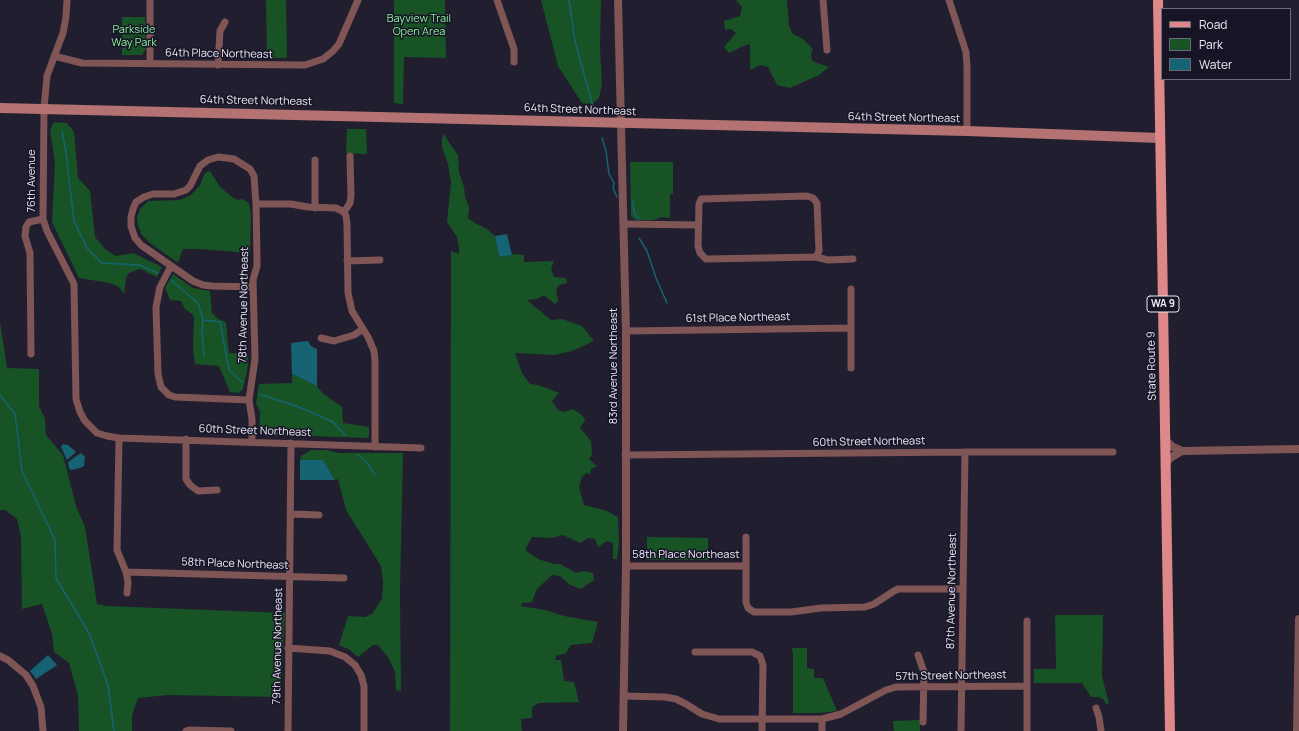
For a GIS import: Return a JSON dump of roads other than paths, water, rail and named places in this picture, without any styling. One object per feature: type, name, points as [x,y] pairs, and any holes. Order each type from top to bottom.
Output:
[{"type":"main road","name":"State Route 9","points":[[1158,0],[1170,731]]},
{"type":"main road","name":"64th Street Northeast","points":[[0,108],[967,131],[1160,138]]},
{"type":"street","name":"76th Avenue","points":[[67,0],[63,33],[47,76],[44,108],[43,219],[50,238],[74,284],[76,399],[80,412],[90,427]]},
{"type":"street","points":[[150,0],[150,64]]},
{"type":"street","name":"64th Place Northeast","points":[[54,56],[82,63],[305,65],[322,59],[333,51],[342,38],[358,0]]},
{"type":"street","points":[[497,0],[514,49],[514,62]]},
{"type":"street","name":"83rd Avenue Northeast","points":[[618,0],[626,331],[626,566],[623,731]]},
{"type":"street","points":[[823,0],[827,50]]},
{"type":"street","points":[[949,0],[966,52],[968,71],[967,131]]},
{"type":"street","points":[[218,65],[220,30],[225,22]]},
{"type":"street","points":[[344,212],[350,203],[351,196],[350,156]]},
{"type":"street","name":"78th Avenue Northeast","points":[[171,266],[141,245],[135,238],[131,226],[131,217],[132,209],[136,202],[153,194],[174,194],[186,190],[190,186],[200,166],[208,160],[218,157],[234,159],[250,169],[256,184],[256,266],[253,280],[255,359],[249,400],[252,419],[252,442]]},
{"type":"street","points":[[315,160],[315,208]]},
{"type":"street","points":[[816,257],[819,251],[817,203],[814,198],[807,196],[701,199],[699,204],[698,246],[700,253],[706,259],[816,257],[828,260],[853,259]]},
{"type":"street","points":[[256,204],[291,204],[315,208],[336,208],[344,212],[346,216],[348,293],[350,303],[355,317],[373,347],[375,360],[375,447]]},
{"type":"street","points":[[32,354],[30,253],[25,236],[26,227],[29,222],[43,219]]},
{"type":"street","points":[[624,224],[698,225]]},
{"type":"street","points":[[347,261],[380,260]]},
{"type":"street","points":[[249,400],[183,398],[164,391],[159,381],[158,374],[156,307],[160,287],[171,266],[193,281],[203,285],[253,287]]},
{"type":"street","points":[[850,289],[851,368]]},
{"type":"street","name":"61st Place Northeast","points":[[626,331],[850,328]]},
{"type":"street","points":[[321,338],[334,341],[345,339],[362,329]]},
{"type":"street","name":"60th Street Northeast","points":[[90,427],[97,433],[119,438],[186,439],[421,448]]},
{"type":"street","points":[[119,438],[117,550],[126,572],[128,582],[127,593]]},
{"type":"street","points":[[186,439],[186,479],[190,485],[198,491],[217,490]]},
{"type":"street","points":[[1165,440],[1173,447],[1182,451],[1299,449]]},
{"type":"street","name":"79th Avenue Northeast","points":[[288,731],[291,443]]},
{"type":"street","points":[[1165,465],[1170,458],[1182,451]]},
{"type":"street","name":"87th Avenue Northeast","points":[[961,731],[965,452]]},
{"type":"street","name":"60th Street Northeast","points":[[626,455],[1113,452]]},
{"type":"street","points":[[291,514],[319,515]]},
{"type":"street","points":[[746,537],[746,602],[750,610],[757,612],[791,612],[821,608],[865,607],[874,604],[898,589],[963,589]]},
{"type":"street","name":"58th Place Northeast","points":[[626,566],[746,566]]},
{"type":"street","name":"58th Place Northeast","points":[[126,572],[344,578]]},
{"type":"street","points":[[1297,731],[1299,619]]},
{"type":"street","points":[[1027,621],[1027,731]]},
{"type":"street","points":[[288,648],[330,651],[345,657],[355,665],[361,675],[364,686],[364,731]]},
{"type":"street","points":[[695,652],[752,652],[760,656],[763,665],[762,731]]},
{"type":"street","points":[[918,655],[924,672],[923,722]]},
{"type":"street","points":[[0,656],[8,660],[26,675],[33,686],[40,703],[43,731]]},
{"type":"street","name":"57th Street Northeast","points":[[624,696],[665,697],[676,699],[702,714],[713,718],[822,719],[841,714],[891,688],[1027,686]]},
{"type":"street","points":[[1096,708],[1101,731]]},
{"type":"street","points":[[822,719],[822,731]]},
{"type":"street","points":[[186,731],[231,731]]},
{"type":"water","points":[[507,234],[512,255],[499,257],[495,236]]},
{"type":"water","points":[[308,341],[311,346],[317,349],[317,386],[292,374],[291,343]]},
{"type":"water","points":[[63,444],[68,445],[76,452],[67,460],[61,447]]},
{"type":"water","points":[[81,453],[85,457],[84,466],[71,470],[68,462]]},
{"type":"water","points":[[300,460],[323,460],[335,480],[300,480]]},
{"type":"water","points":[[48,655],[57,665],[36,679],[30,671]]},
{"type":"waterway","points":[[569,0],[575,41],[594,110]]},
{"type":"waterway","points":[[62,131],[74,221],[87,248],[102,263],[139,265],[158,273]]},
{"type":"waterway","points":[[602,138],[606,151],[609,174],[614,183],[613,188],[617,197]]},
{"type":"waterway","points":[[633,200],[634,213],[639,219]]},
{"type":"waterway","points":[[639,238],[647,251],[656,278],[667,303]]},
{"type":"waterway","points":[[171,280],[198,303],[203,320],[220,322],[229,370],[242,382]]},
{"type":"waterway","points":[[203,320],[202,331],[204,357]]},
{"type":"waterway","points":[[259,394],[299,407],[333,422],[345,435]]},
{"type":"waterway","points":[[0,395],[15,414],[22,471],[55,540],[56,578],[89,633],[108,685],[114,731]]},
{"type":"waterway","points":[[357,454],[368,464],[375,475]]},
{"type":"park label","name":"Bayview Trail Open Area","points":[[419,25]]},
{"type":"park label","name":"Parkside Way Park","points":[[134,36]]}]
